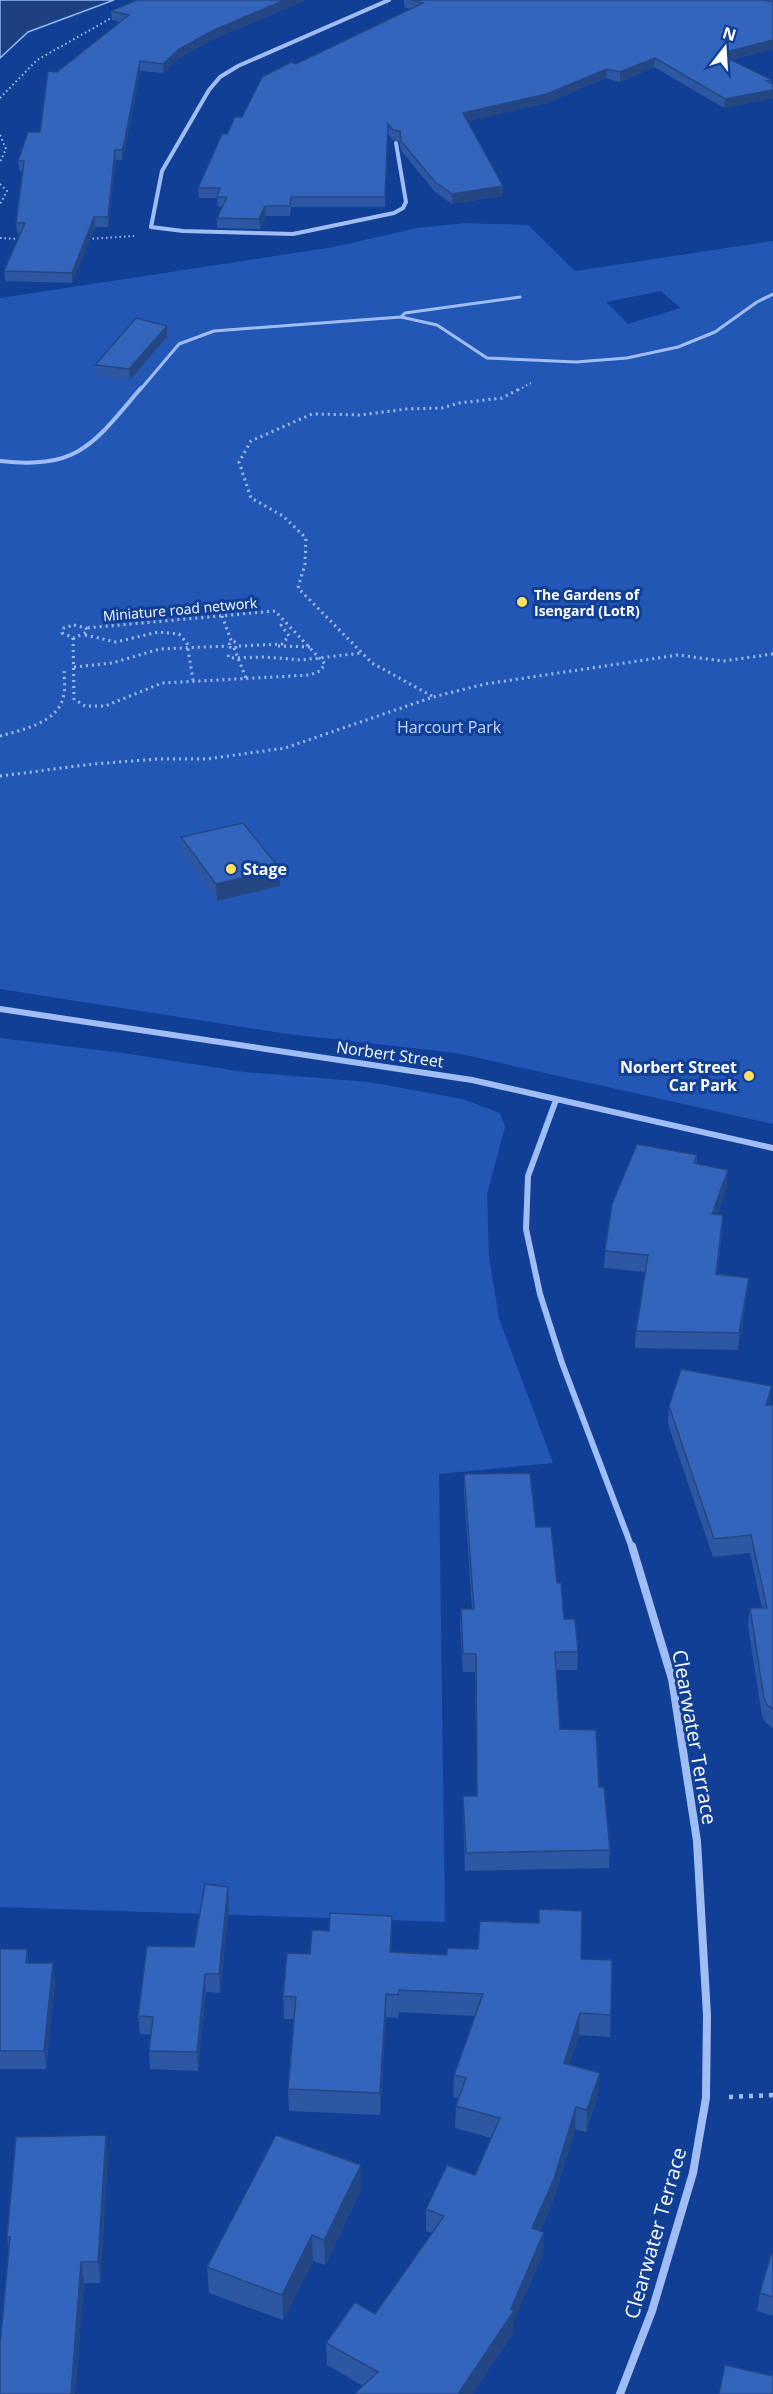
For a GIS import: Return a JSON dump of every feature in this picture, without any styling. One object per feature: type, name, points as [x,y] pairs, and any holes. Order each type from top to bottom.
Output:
[{"type":"street","points":[[389,0],[238,66],[220,77],[209,90],[162,171],[151,227],[183,231],[293,234],[394,213],[403,208],[406,202],[396,143]]},
{"type":"street","name":"Norbert Street","points":[[0,1009],[472,1080],[773,1148]]},
{"type":"street","name":"Clearwater Terrace","points":[[556,1100],[528,1176],[526,1229],[540,1294],[561,1363],[628,1533],[672,1679],[697,1841],[707,2016],[706,2098],[693,2173],[652,2311],[620,2394]]},
{"type":"lane","points":[[0,461],[40,462],[61,459],[82,452],[96,441],[179,344],[214,331],[401,317],[437,325],[487,358],[576,362],[627,358],[678,347],[715,332],[757,302],[773,294]]},
{"type":"lane","points":[[401,317],[405,314],[438,307],[520,297]]},
{"type":"path","points":[[0,98],[37,60],[117,15]]},
{"type":"path","points":[[0,135],[6,149],[0,162]]},
{"type":"path","points":[[0,184],[7,191],[0,204]]},
{"type":"path","points":[[86,239],[134,236],[143,234],[151,227]]},
{"type":"path","points":[[0,238],[33,239]]},
{"type":"path","points":[[433,696],[372,663],[298,588],[305,564],[306,538],[283,516],[251,498],[239,462],[251,441],[312,414],[337,412],[361,415],[406,409],[442,408],[459,403],[502,398],[535,380]]},
{"type":"path","name":"Miniature road network","points":[[73,638],[63,635],[62,630],[74,625],[86,628],[275,611],[283,622],[320,658]]},
{"type":"path","points":[[222,616],[230,644]]},
{"type":"path","points":[[271,646],[282,644],[289,638],[281,625],[283,622]]},
{"type":"path","points":[[85,635],[86,628]]},
{"type":"path","points":[[193,681],[185,639],[173,632],[158,632],[116,642],[85,635],[73,638],[73,694],[76,702],[85,706],[111,704],[152,685],[310,675],[324,668],[325,664],[320,658]]},
{"type":"path","points":[[74,667],[112,663],[150,650],[230,644],[236,647],[310,647]]},
{"type":"path","points":[[236,647],[246,678]]},
{"type":"path","points":[[228,655],[229,658],[302,660],[361,653]]},
{"type":"path","points":[[0,776],[93,764],[158,759],[207,759],[285,748],[433,696],[485,684],[678,655],[723,662],[773,654]]},
{"type":"path","points":[[0,736],[35,726],[51,715],[63,702],[64,669]]},
{"type":"path","points":[[63,682],[74,682]]},
{"type":"path","points":[[706,2098],[773,2095]]},
{"type":"green space","name":"Harcourt Park","points":[[466,223],[528,225],[575,271],[773,241],[773,1124],[456,1053],[288,1034],[0,989],[0,298],[334,247],[417,228]],"holes":[[[661,291],[680,308],[628,324],[606,302]]]},
{"type":"green space","points":[[0,1038],[123,1053],[244,1072],[369,1082],[462,1099],[500,1113],[505,1127],[487,1194],[489,1256],[499,1319],[553,1463],[439,1474],[445,1922],[0,1907]]},
{"type":"shaded area","points":[[0,0],[114,0],[28,32],[0,58]]},
{"type":"building","points":[[137,0],[285,0],[214,30],[179,49],[163,64],[140,61],[122,150],[115,150],[108,217],[94,217],[72,273],[4,271],[25,223],[16,223],[24,161],[18,161],[28,132],[40,132],[48,71],[57,72],[129,15],[111,11]]},
{"type":"building","points":[[411,0],[766,0],[773,2],[773,40],[719,54],[772,80],[767,81],[773,84],[773,90],[725,99],[655,58],[620,72],[607,69],[547,94],[463,113],[503,186],[452,194],[435,182],[401,141],[400,131],[393,130],[388,124],[385,197],[291,197],[290,206],[265,206],[259,219],[217,218],[227,197],[217,197],[220,188],[198,188],[222,134],[227,134],[235,117],[242,117],[262,77],[291,62],[296,64],[423,3]]},
{"type":"building","points":[[136,318],[167,326],[129,369],[95,365]]},
{"type":"building","points":[[243,823],[280,869],[216,884],[181,837]]},
{"type":"building","points":[[637,1144],[697,1155],[694,1163],[728,1170],[712,1214],[723,1215],[716,1274],[749,1278],[739,1333],[636,1331],[648,1255],[605,1251],[612,1204]]},
{"type":"building","points":[[681,1369],[772,1386],[766,1405],[773,1405],[773,1709],[767,1705],[764,1698],[750,1608],[767,1608],[751,1535],[714,1539],[669,1406]]},
{"type":"building","points":[[530,1473],[536,1527],[551,1527],[557,1583],[561,1583],[564,1619],[575,1619],[578,1652],[555,1652],[560,1729],[596,1730],[599,1787],[604,1787],[610,1850],[466,1853],[463,1796],[477,1796],[476,1654],[463,1654],[461,1609],[474,1609],[464,1474]]},
{"type":"building","points":[[205,1884],[228,1887],[219,1974],[205,1974],[197,2052],[149,2051],[153,2017],[138,2016],[147,1946],[194,1947]]},
{"type":"building","points":[[539,1909],[582,1911],[581,1959],[612,1960],[611,2015],[580,2013],[564,2063],[600,2073],[587,2110],[576,2107],[554,2179],[532,2228],[544,2232],[511,2309],[514,2311],[458,2394],[354,2394],[378,2372],[326,2343],[355,2302],[375,2314],[444,2216],[426,2209],[447,2165],[475,2175],[500,2118],[456,2106],[466,2078],[454,2075],[483,1994],[399,1990],[398,1995],[386,1994],[380,2093],[288,2089],[296,1997],[283,1996],[287,1953],[310,1954],[312,1930],[329,1931],[330,1913],[392,1916],[390,1952],[447,1955],[447,1948],[478,1949],[480,1921],[539,1923]]},
{"type":"building","points":[[0,1949],[27,1949],[26,1963],[53,1963],[44,2051],[0,2051]]},
{"type":"building","points":[[106,2135],[98,2262],[81,2262],[71,2394],[0,2394],[0,2344],[16,2137]]},
{"type":"building","points":[[276,2135],[361,2165],[324,2240],[312,2235],[282,2295],[207,2267]]},
{"type":"building","points":[[771,2254],[773,2255],[773,2297],[760,2293]]},
{"type":"building","points":[[725,2365],[773,2376],[773,2394],[719,2394]]},
{"type":"place","name":"The Gardens of Isengard (LotR)","points":[[522,602]]},
{"type":"place","name":"Stage","points":[[231,869]]},
{"type":"place","name":"Norbert Street Car Park","points":[[749,1076]]}]
